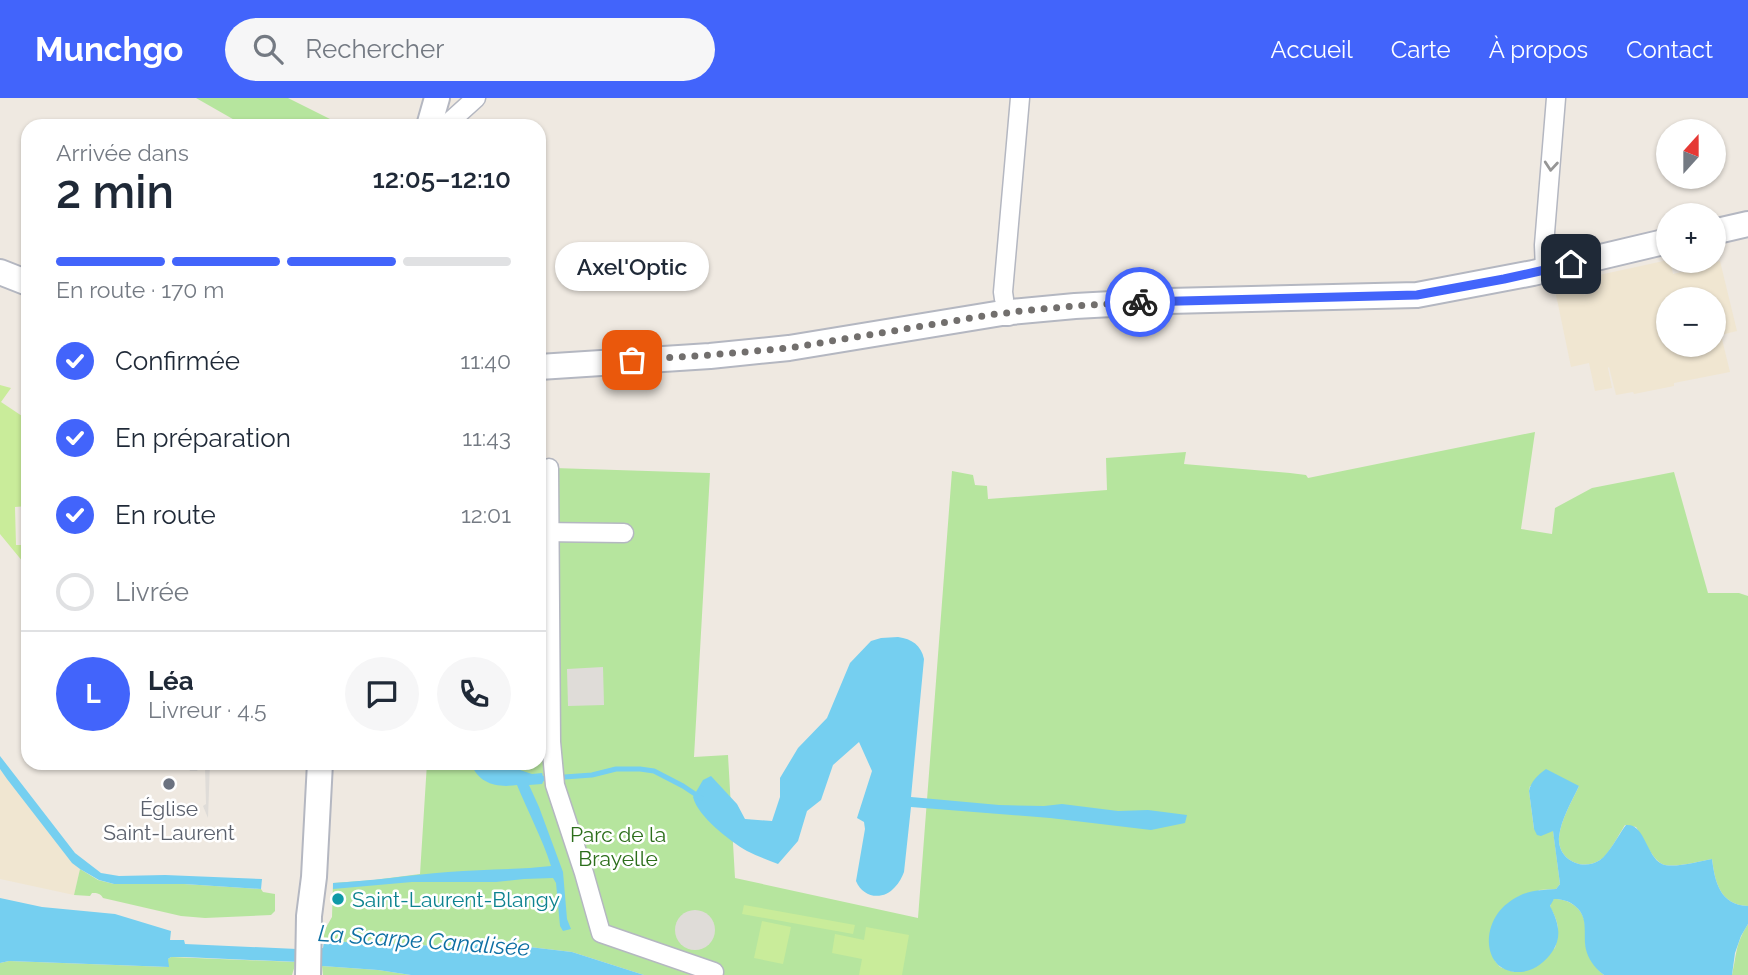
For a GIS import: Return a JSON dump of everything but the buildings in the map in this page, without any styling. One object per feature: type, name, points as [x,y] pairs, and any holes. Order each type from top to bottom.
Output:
[{"type":"street","points":[[431,119],[437,98]]},
{"type":"street","points":[[453,119],[477,98]]},
{"type":"street","points":[[1001,308],[1020,98]]},
{"type":"street","points":[[1545,270],[1544,245],[1556,98]]},
{"type":"street","points":[[1726,229],[1748,224]]},
{"type":"street","points":[[546,367],[780,349],[1001,308],[1042,309],[1168,301],[1417,295],[1545,270],[1656,244]]},
{"type":"street","points":[[0,272],[21,280]]},
{"type":"street","points":[[546,516],[549,468]]},
{"type":"street","points":[[546,532],[624,533]]},
{"type":"street","points":[[546,567],[551,742],[555,785],[601,933],[714,972]]},
{"type":"street","points":[[308,975],[309,919],[306,877],[309,770]]},
{"type":"street","points":[[309,919],[320,770]]},
{"type":"shaded area","points":[[1656,263],[1656,273],[1723,273],[1737,331],[1726,334],[1726,287],[1656,287],[1656,357],[1726,356],[1730,372],[1674,383],[1674,386],[1616,395],[1609,367],[1612,388],[1595,391],[1589,363],[1571,367],[1554,285],[1580,279],[1584,295],[1593,292],[1590,277]]},
{"type":"shaded area","points":[[603,667],[604,705],[568,706],[567,669]]},
{"type":"shaded area","points":[[0,769],[66,855],[80,869],[74,895],[0,879]]},
{"type":"shaded area","points":[[205,770],[210,770],[208,818],[203,806],[206,804]]},
{"type":"shaded area","points":[[695,910],[709,916],[715,930],[709,944],[695,950],[681,944],[675,930],[681,916]]},
{"type":"green space","points":[[196,98],[288,98],[330,119],[233,119]]},
{"type":"green space","points":[[0,385],[11,388],[1,402],[21,415],[21,507],[15,507],[16,545],[21,545],[21,560],[0,534]]},
{"type":"green space","name":"Parc de la Brayelle","points":[[1535,432],[1521,529],[1552,534],[1555,508],[1592,488],[1674,472],[1708,593],[1739,593],[1748,596],[1748,906],[1739,905],[1725,897],[1717,884],[1712,859],[1679,865],[1662,864],[1651,852],[1636,827],[1625,825],[1600,860],[1586,865],[1572,861],[1562,852],[1559,837],[1564,817],[1579,786],[1530,786],[1534,829],[1553,830],[1560,884],[1556,889],[1539,890],[1495,961],[1500,967],[1514,972],[1555,948],[1558,927],[1550,907],[1554,899],[1560,899],[1571,903],[1582,914],[1588,951],[1604,975],[644,975],[572,952],[495,943],[439,946],[324,941],[324,931],[332,917],[333,883],[420,874],[427,770],[546,770],[546,512],[554,468],[710,473],[694,757],[728,755],[735,878],[918,918],[952,471],[973,475],[975,485],[987,486],[988,499],[1107,490],[1106,458],[1186,452],[1184,464],[1290,473],[1306,475],[1308,478]]},
{"type":"green space","points":[[80,869],[98,880],[114,884],[184,884],[261,889],[263,892],[275,894],[275,911],[271,915],[205,918],[181,916],[103,898],[97,893],[90,896],[74,895]]},
{"type":"green space","points":[[744,905],[855,925],[853,934],[742,914]]},
{"type":"green space","points":[[762,921],[791,927],[783,964],[754,958]]},
{"type":"green space","points":[[1748,924],[1748,975],[1732,975],[1739,944]]},
{"type":"green space","points":[[866,927],[909,935],[902,975],[859,975],[862,959],[832,953],[835,934],[864,940]]},
{"type":"green space","points":[[168,959],[296,962],[292,975],[0,975],[0,963],[9,961],[168,967]]},
{"type":"green space","points":[[322,966],[378,970],[411,975],[323,975]]},
{"type":"water","points":[[898,637],[915,644],[924,659],[911,797],[999,805],[1062,804],[1118,811],[1148,810],[1187,815],[1185,823],[1151,830],[1050,818],[911,807],[904,872],[898,884],[890,891],[874,896],[863,891],[856,881],[865,829],[864,822],[857,818],[872,771],[859,742],[833,765],[821,800],[807,811],[798,841],[778,864],[747,851],[708,820],[693,797],[703,780],[711,776],[737,804],[745,819],[772,821],[780,797],[780,778],[798,748],[827,718],[850,663],[871,641]]},
{"type":"water","points":[[0,756],[75,853],[101,873],[119,876],[262,879],[261,889],[184,884],[114,884],[99,880],[72,863],[0,769]]},
{"type":"water","points":[[1546,769],[1579,786],[1564,817],[1559,837],[1562,852],[1572,861],[1586,865],[1600,860],[1626,825],[1642,834],[1652,854],[1662,864],[1679,865],[1712,859],[1717,884],[1725,897],[1739,905],[1748,906],[1748,924],[1735,953],[1732,975],[1604,975],[1587,953],[1584,922],[1580,911],[1570,903],[1557,899],[1554,899],[1550,906],[1557,923],[1557,941],[1546,959],[1535,968],[1521,972],[1501,967],[1494,960],[1490,952],[1490,932],[1500,910],[1523,894],[1556,889],[1560,884],[1553,831],[1537,835],[1529,791],[1535,778]]},
{"type":"water","points":[[474,770],[542,773],[542,784],[529,785],[563,872],[567,919],[571,929],[563,931],[560,926],[556,883],[553,878],[496,882],[412,882],[333,889],[333,883],[551,866],[517,785],[496,785],[478,776]]},
{"type":"water","points":[[0,898],[42,907],[115,914],[171,931],[170,940],[184,940],[185,944],[297,949],[323,948],[324,941],[439,946],[495,943],[572,952],[644,975],[411,975],[322,966],[322,963],[184,957],[168,959],[169,967],[9,961],[0,963]]},
{"type":"waterway","points":[[537,779],[592,775],[616,769],[640,769],[654,771],[701,798]]},
{"type":"way so far","points":[[632,360],[789,348],[1002,313],[1140,302]]},
{"type":"place","name":"Axel'Optic","points":[[632,360]]},
{"type":"place","name":"Église Saint-Laurent","points":[[169,784]]},
{"type":"place","name":"Saint-Laurent-Blangy","points":[[338,899]]},
{"type":"route","points":[[1140,302],[1417,295],[1571,264]]},
{"type":"water label","name":"La Scarpe Canalisée","points":[[424,940]]}]
